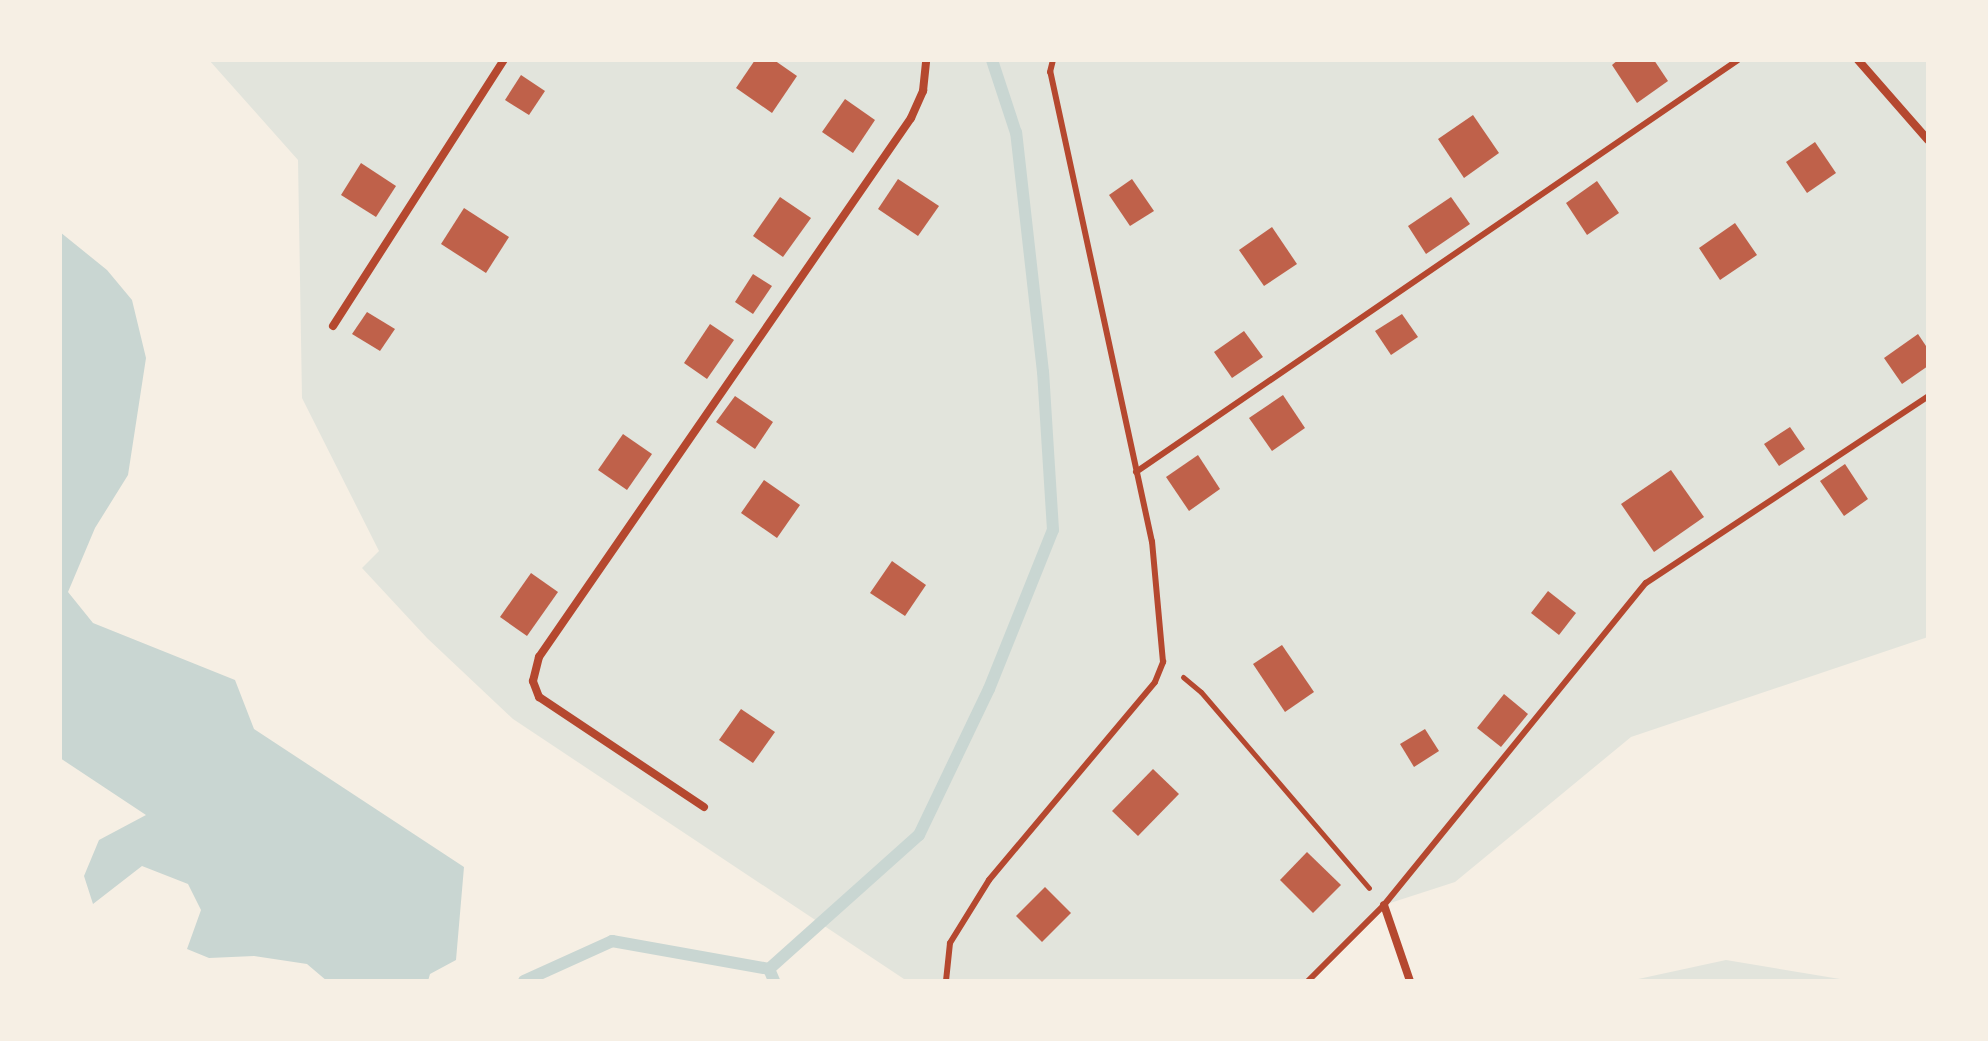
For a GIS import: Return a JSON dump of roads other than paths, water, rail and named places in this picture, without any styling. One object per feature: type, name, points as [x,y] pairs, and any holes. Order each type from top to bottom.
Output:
[{"type":"street","points":[[333,326],[504,60]]},
{"type":"street","points":[[704,807],[539,697],[533,681],[539,657],[911,118],[923,91],[926,60]]},
{"type":"street","points":[[1858,60],[1928,140]]},
{"type":"street","points":[[1384,905],[1410,981]]},
{"type":"lane","points":[[946,981],[950,943],[989,880],[1155,682],[1163,662],[1152,542],[1050,72],[1053,60]]},
{"type":"lane","points":[[1136,472],[1738,60]]},
{"type":"lane","points":[[1308,981],[1384,905],[1646,583],[1928,396]]},
{"type":"waterway","points":[[769,969],[919,835],[989,689],[1053,530],[1043,372],[1016,133],[992,60]]},
{"type":"waterway","points":[[524,981],[612,941],[769,969],[774,981]]}]
